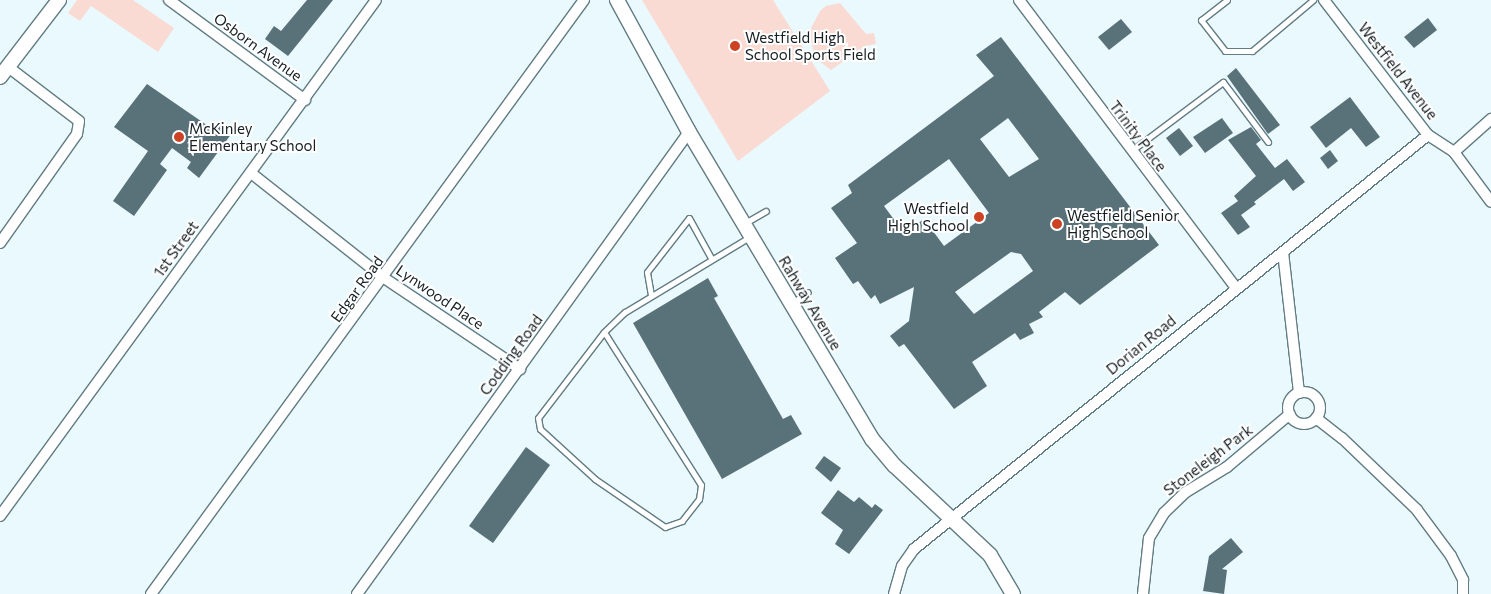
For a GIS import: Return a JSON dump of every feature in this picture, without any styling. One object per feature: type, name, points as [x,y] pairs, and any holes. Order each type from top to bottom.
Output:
[{"type":"street","points":[[0,243],[77,134],[79,121],[4,72],[59,0]]},
{"type":"street","name":"Osborn Avenue","points":[[169,0],[304,100]]},
{"type":"street","name":"1st Street","points":[[0,516],[376,0]]},
{"type":"street","name":"Edgar Road","points":[[152,594],[384,278],[584,0]]},
{"type":"street","name":"Rahway Avenue","points":[[617,0],[689,132],[872,439],[894,466],[990,555],[1013,594]]},
{"type":"street","name":"Trinity Place","points":[[1020,0],[1130,151],[1236,288]]},
{"type":"street","name":"Westfield Avenue","points":[[1326,1],[1428,135],[1454,152],[1491,202]]},
{"type":"street","points":[[1454,152],[1491,119]]},
{"type":"street","name":"Codding Road","points":[[357,594],[689,132]]},
{"type":"street","name":"Dorian Road","points":[[894,594],[902,566],[914,549],[1428,135]]},
{"type":"street","name":"Lynwood Place","points":[[251,173],[384,278],[520,369]]},
{"type":"street","name":"Stoneleigh Park","points":[[1143,594],[1149,538],[1164,513],[1186,492],[1227,467],[1290,414],[1289,404],[1299,393],[1283,252]]},
{"type":"street","points":[[1290,414],[1302,423],[1316,418],[1320,409],[1318,399],[1310,393],[1299,393]]},
{"type":"street","points":[[1316,418],[1342,438],[1417,510],[1451,556],[1463,580],[1463,594]]},
{"type":"lane","points":[[1227,0],[1201,20],[1225,51],[1252,51],[1313,0]]},
{"type":"lane","points":[[1130,151],[1223,82],[1268,142]]},
{"type":"lane","points":[[744,224],[766,211]]},
{"type":"lane","points":[[651,295],[647,272],[689,218],[712,258]]},
{"type":"lane","points":[[604,332],[701,485],[699,499],[682,521],[665,528],[596,479],[540,429],[538,418],[604,332],[625,312],[751,236]]},
{"type":"lane","points":[[791,304],[808,292]]},
{"type":"shaded area","points":[[77,0],[133,0],[174,28],[158,52],[91,6],[80,21],[68,13]]},
{"type":"shaded area","name":"Westfield High School Sports Field","points":[[642,0],[773,0],[830,91],[738,161]]},
{"type":"shaded area","points":[[840,3],[866,34],[874,33],[876,44],[865,46],[831,70],[815,58],[809,32],[820,11],[826,6]]},
{"type":"building","points":[[307,0],[333,0],[288,56],[265,39],[274,26],[281,31]]},
{"type":"building","points":[[1428,18],[1437,30],[1414,48],[1404,37]]},
{"type":"building","points":[[1121,19],[1132,32],[1109,50],[1098,37]]},
{"type":"building","name":"Westfield Senior High School","points":[[1001,37],[1159,245],[1080,305],[1065,292],[1039,312],[1043,317],[1029,324],[1034,333],[1020,340],[1015,333],[972,362],[987,386],[954,409],[904,344],[899,347],[890,336],[909,321],[914,287],[880,304],[875,295],[871,299],[858,281],[853,284],[835,258],[857,243],[831,208],[852,193],[848,185],[994,76],[976,55]],"holes":[[[1008,118],[1039,159],[1009,177],[980,139]],[[949,159],[989,213],[944,246],[924,219],[904,233],[884,206]],[[1011,252],[1021,254],[1033,271],[974,314],[955,292]]]},
{"type":"building","points":[[1236,68],[1280,125],[1268,134],[1227,76]]},
{"type":"building","name":"McKinley Elementary School","points":[[147,84],[214,130],[219,124],[232,133],[199,178],[187,168],[191,162],[172,148],[160,164],[167,170],[134,216],[113,201],[148,151],[114,127]]},
{"type":"building","points":[[1350,97],[1380,137],[1366,147],[1351,128],[1326,148],[1310,127]]},
{"type":"building","points":[[1222,118],[1233,133],[1205,153],[1193,137]]},
{"type":"building","points":[[1251,127],[1261,140],[1256,144],[1275,168],[1287,159],[1305,182],[1293,191],[1284,179],[1254,202],[1256,204],[1241,215],[1250,227],[1238,235],[1221,213],[1238,201],[1234,196],[1256,176],[1228,140]]},
{"type":"building","points":[[1179,128],[1193,146],[1180,156],[1166,138]]},
{"type":"building","points":[[1330,150],[1338,161],[1328,169],[1320,158]]},
{"type":"building","points":[[708,278],[718,296],[714,298],[783,419],[791,415],[802,434],[722,479],[633,323]]},
{"type":"building","points":[[526,447],[550,465],[493,543],[469,526]]},
{"type":"building","points":[[824,456],[841,468],[831,482],[815,468]]},
{"type":"building","points":[[838,490],[854,502],[859,497],[872,508],[875,504],[883,510],[849,554],[835,544],[843,530],[821,513]]},
{"type":"building","points":[[1231,538],[1243,552],[1222,569],[1227,570],[1224,594],[1203,591],[1209,556]]},
{"type":"place","name":"Westfield High School Sports Field","points":[[735,46]]},
{"type":"place","name":"McKinley Elementary School","points":[[179,137]]},
{"type":"place","name":"Westfield High School","points":[[979,217]]},
{"type":"place","name":"Westfield Senior High School","points":[[1057,224]]}]
